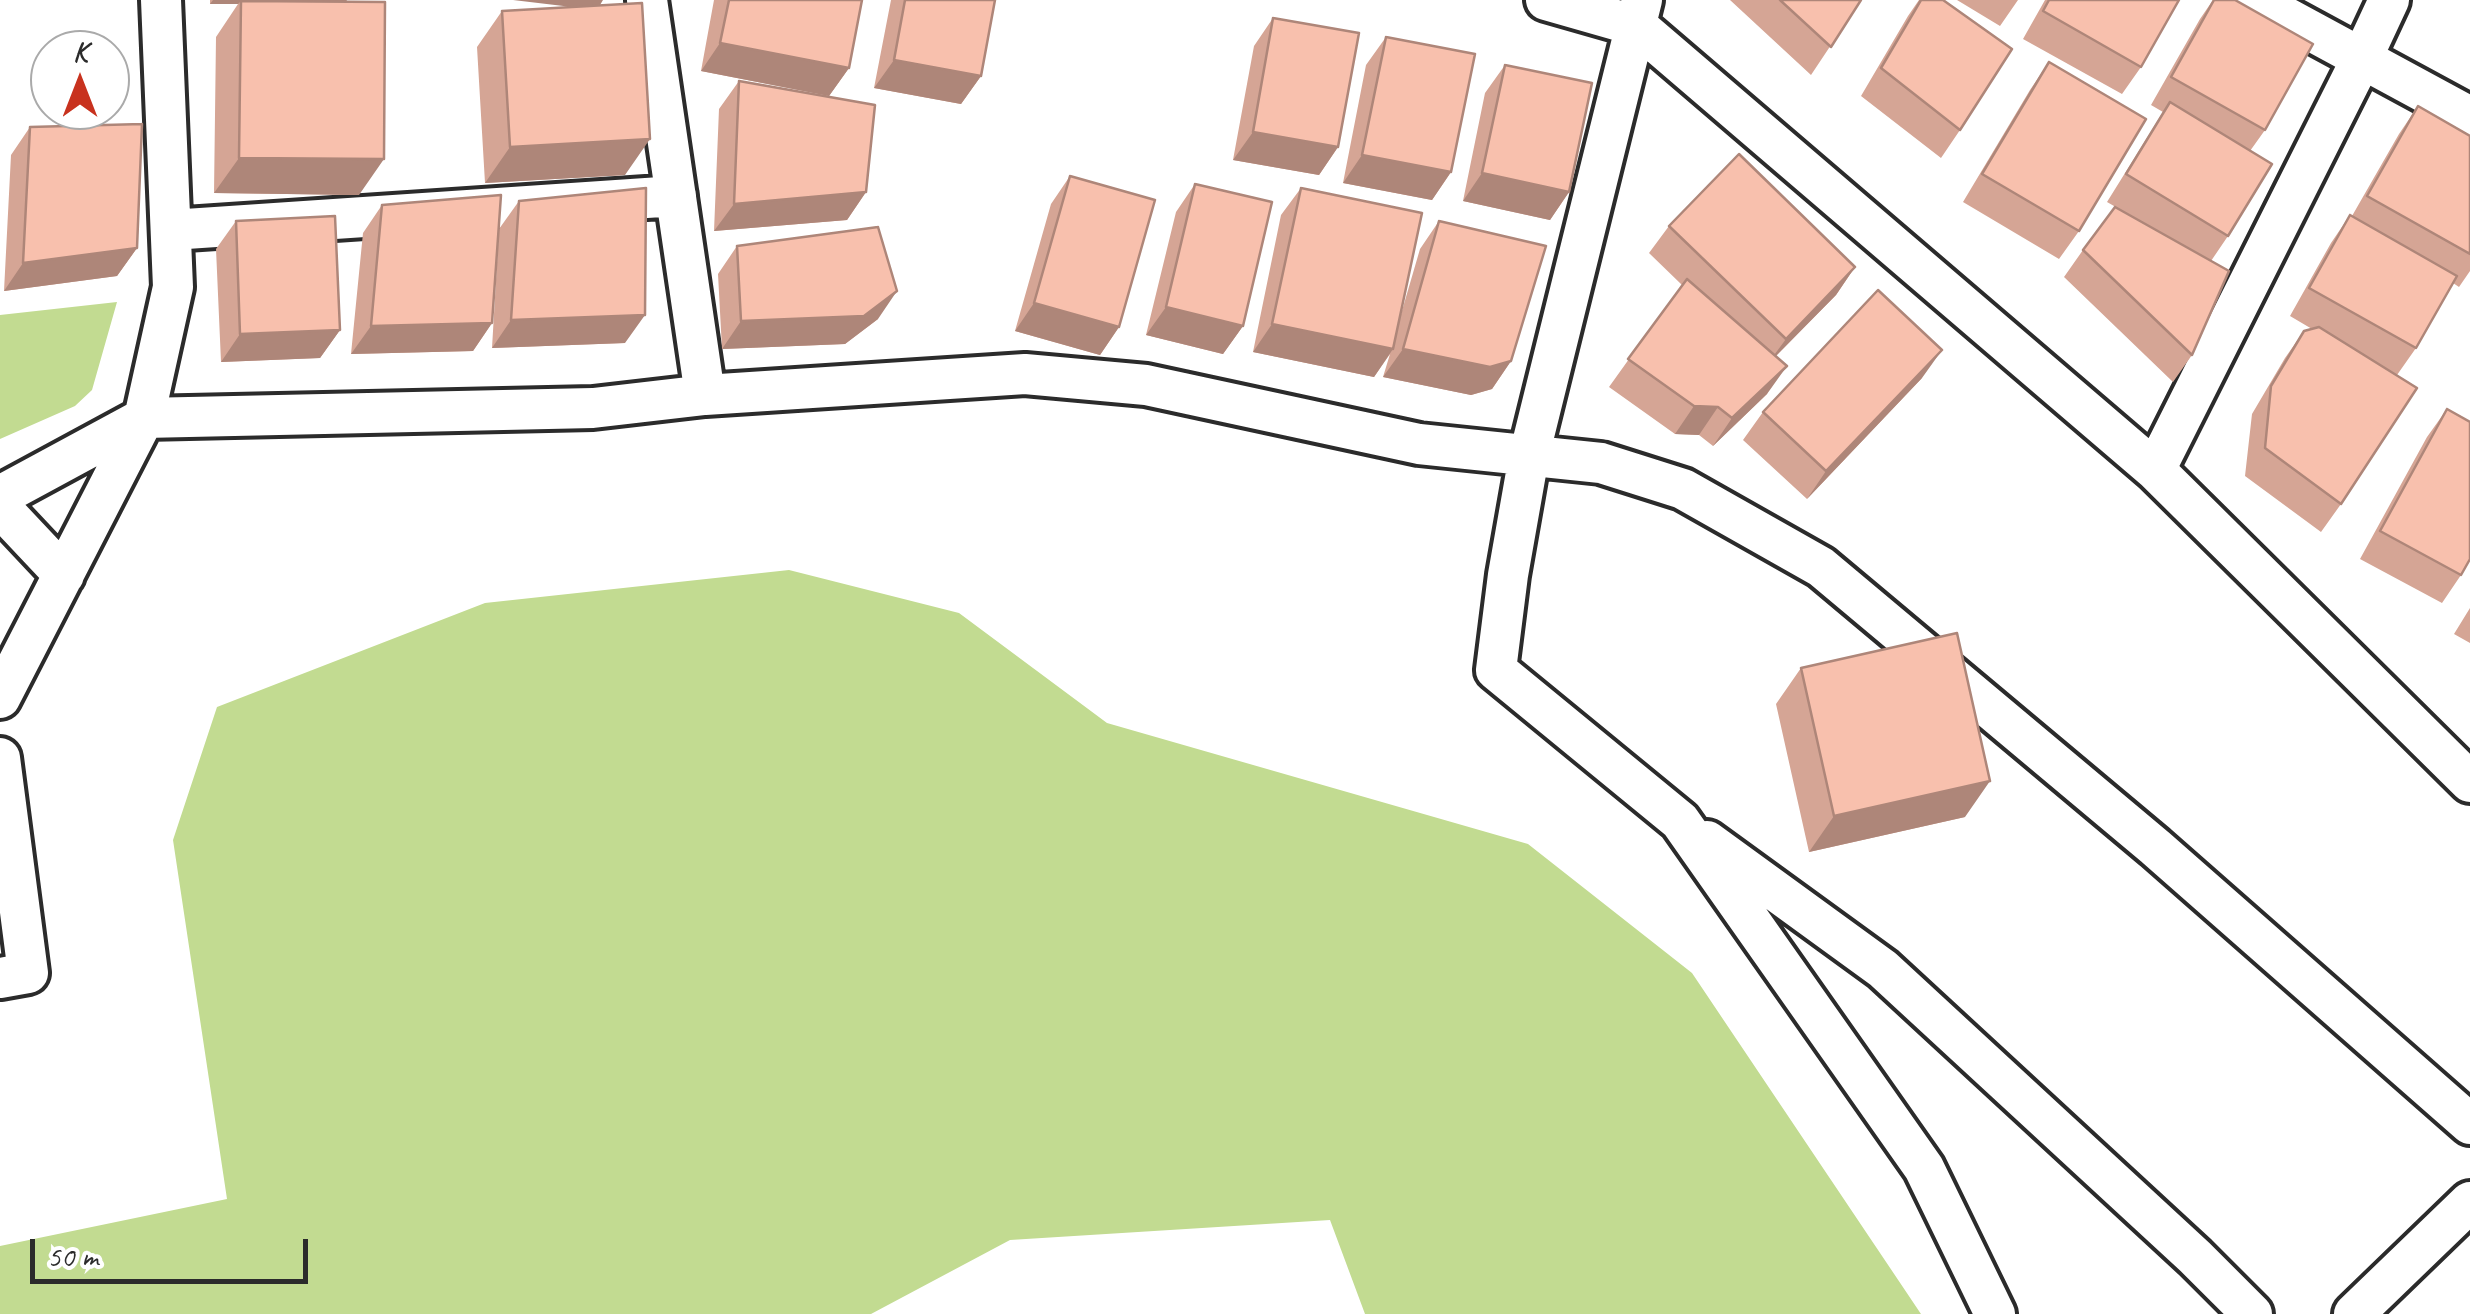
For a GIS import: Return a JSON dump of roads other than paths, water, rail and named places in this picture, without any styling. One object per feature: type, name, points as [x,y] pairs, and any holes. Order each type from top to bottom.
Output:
[{"type":"street","points":[[0,698],[144,418],[173,287],[161,0]]},
{"type":"street","points":[[647,0],[705,395]]},
{"type":"street","points":[[1546,0],[1640,13],[2155,470],[2470,782]]},
{"type":"street","points":[[2254,0],[2470,117]]},
{"type":"street","points":[[2155,470],[2389,0]]},
{"type":"street","points":[[1640,13],[1529,456],[1496,670],[1680,821],[1883,970],[2252,1314]]},
{"type":"street","points":[[171,230],[676,196]]},
{"type":"street","points":[[0,496],[144,418],[593,408],[705,395],[1025,374],[1146,386],[1419,444],[1601,463],[1683,489],[1821,567],[2156,847],[2470,1124]]},
{"type":"street","points":[[0,506],[64,575]]},
{"type":"street","points":[[0,758],[28,973],[0,978]]},
{"type":"street","points":[[1680,821],[1924,1168],[1995,1314]]},
{"type":"street","points":[[2354,1314],[2470,1202]]}]
